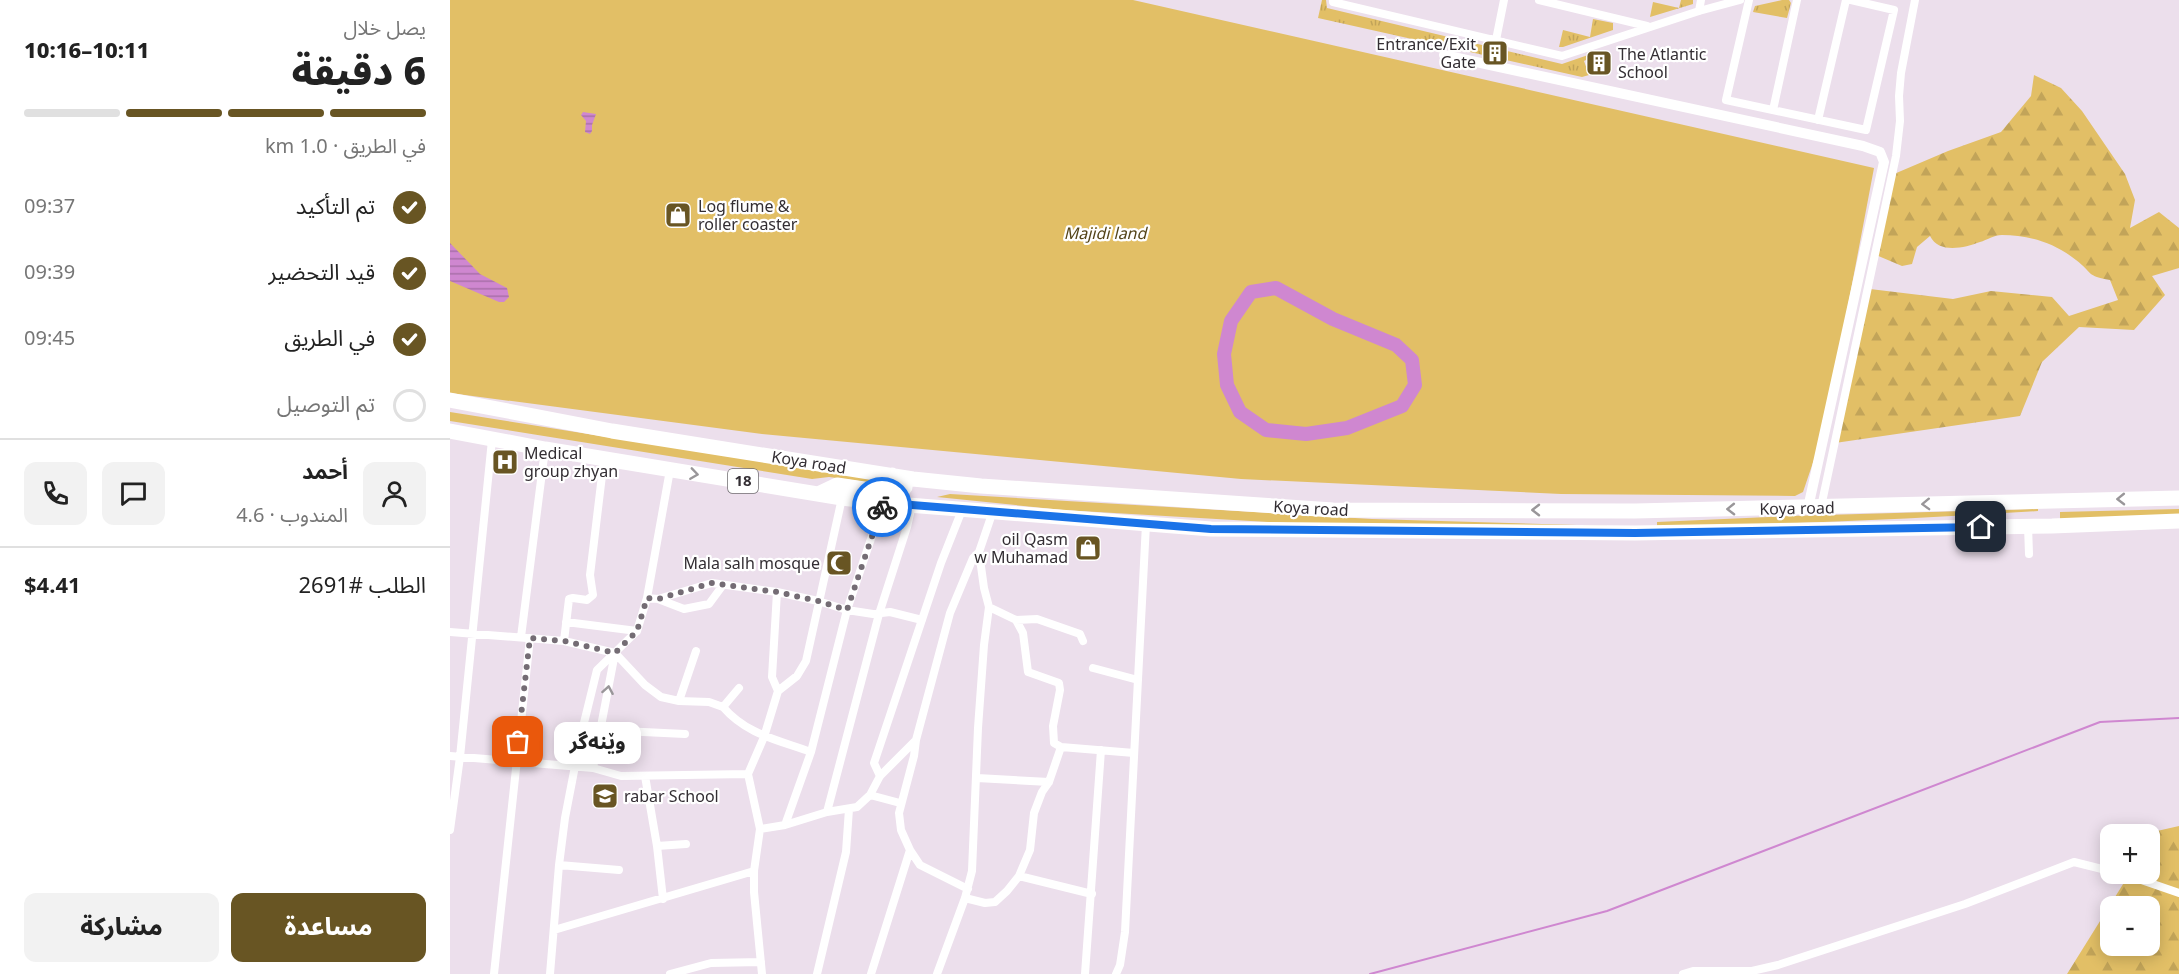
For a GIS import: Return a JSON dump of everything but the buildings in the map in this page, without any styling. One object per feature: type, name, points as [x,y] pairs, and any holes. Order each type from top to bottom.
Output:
[{"type":"highway","name":"Koya road","points":[[450,400],[612,431],[941,482],[1333,510],[1635,511],[2179,498]]},
{"type":"highway","name":"Koya road","points":[[450,431],[545,450],[842,498],[962,510],[1211,529],[1635,533],[2179,522]]},
{"type":"highway","points":[[818,494],[837,485],[897,494],[905,488],[904,483],[903,480],[891,475]]},
{"type":"highway","points":[[941,482],[935,486],[931,496],[933,502],[941,508]]},
{"type":"highway","points":[[2051,500],[2052,526]]},
{"type":"highway","points":[[1635,511],[1635,533]]},
{"type":"street","points":[[1334,0],[1346,5],[1562,56],[1699,10],[1740,0]]},
{"type":"street","points":[[1486,63],[1496,40],[1504,0]]},
{"type":"street","points":[[1539,0],[1648,27]]},
{"type":"street","points":[[1699,10],[1701,0]]},
{"type":"street","points":[[1749,0],[1726,100],[1866,130],[1894,10],[1851,0]]},
{"type":"street","points":[[1773,110],[1797,0]]},
{"type":"street","points":[[1818,120],[1846,0]]},
{"type":"street","points":[[1815,507],[1896,156],[1900,121],[1901,73],[1915,0]]},
{"type":"street","points":[[1496,40],[1499,66]]},
{"type":"street","points":[[1444,55],[1863,146],[1876,149],[1882,154],[1884,162],[1815,507]]},
{"type":"street","points":[[450,830],[460,757],[492,440]]},
{"type":"street","points":[[521,637],[545,450]]},
{"type":"street","points":[[564,641],[569,599],[587,600],[593,595],[590,575],[604,459]]},
{"type":"street","points":[[550,974],[565,818],[581,735],[597,670],[637,631],[647,598],[670,470]]},
{"type":"street","points":[[762,974],[754,892],[754,872],[760,829],[748,774],[764,737],[778,691],[797,676],[806,661],[842,498]]},
{"type":"street","points":[[785,825],[811,752],[847,610],[883,503]]},
{"type":"street","points":[[827,812],[879,614],[912,505]]},
{"type":"street","points":[[880,776],[874,763],[941,563],[962,510]]},
{"type":"street","points":[[968,889],[920,865],[910,850],[902,830],[899,813],[950,614],[973,558],[979,552],[993,511]]},
{"type":"street","points":[[1116,974],[1120,965],[1125,932],[1146,524]]},
{"type":"street","points":[[2028,526],[2029,554]]},
{"type":"street","points":[[937,974],[965,898],[972,871],[984,645],[989,607],[979,552]]},
{"type":"street","points":[[658,599],[712,583],[777,592],[847,610],[873,614],[890,612],[922,620]]},
{"type":"street","points":[[647,598],[658,599],[684,609],[709,604],[723,585]]},
{"type":"street","points":[[777,592],[772,677],[778,691]]},
{"type":"street","points":[[989,607],[1016,620],[1037,619],[1051,622],[1080,634],[1083,641]]},
{"type":"street","points":[[1016,620],[1023,633],[1028,672],[1059,683],[1060,690],[1053,726],[1054,743],[1061,747],[1134,753]]},
{"type":"street","points":[[566,622],[637,631]]},
{"type":"street","points":[[450,632],[564,641],[615,653],[654,693],[666,699],[709,702],[723,707],[733,717],[764,737],[811,752]]},
{"type":"street","points":[[494,974],[530,638]]},
{"type":"street","points":[[679,701],[696,651]]},
{"type":"street","points":[[593,768],[615,653]]},
{"type":"street","points":[[1094,668],[1138,680]]},
{"type":"street","points":[[723,707],[740,688]]},
{"type":"street","points":[[601,730],[685,734]]},
{"type":"street","points":[[760,829],[857,807],[870,795],[880,776],[916,740]]},
{"type":"street","points":[[965,898],[985,903],[995,902],[1019,876],[1030,850],[1035,813],[1061,747]]},
{"type":"street","points":[[1085,974],[1101,750]]},
{"type":"street","points":[[450,756],[593,768],[621,776],[748,774]]},
{"type":"street","points":[[645,776],[663,898]]},
{"type":"street","points":[[977,778],[1049,782]]},
{"type":"street","points":[[870,795],[900,803]]},
{"type":"street","points":[[817,974],[846,852],[849,809]]},
{"type":"street","points":[[657,846],[686,844]]},
{"type":"street","points":[[871,974],[910,850]]},
{"type":"street","points":[[1683,974],[1693,971],[1752,970],[1779,965],[1965,904],[2074,862],[2100,868]]},
{"type":"street","points":[[559,865],[619,870]]},
{"type":"street","points":[[554,930],[754,872]]},
{"type":"street","points":[[1019,876],[1092,894]]},
{"type":"street","points":[[2155,884],[2179,893]]},
{"type":"street","points":[[670,974],[711,963],[761,962]]},
{"type":"green space","name":"Majidi land","points":[[450,0],[1133,0],[1874,168],[1825,427],[1803,492],[1795,496],[1561,494],[1241,479],[762,434],[450,393]]},
{"type":"green space","points":[[1322,0],[1326,0],[1327,8],[1562,64],[1591,54],[1590,61],[1588,59],[1584,61],[1589,75],[1582,77],[1318,18]]},
{"type":"green space","points":[[1681,0],[1693,0],[1693,4],[1650,17],[1653,2],[1679,8]]},
{"type":"green space","points":[[1789,0],[1791,3],[1787,18],[1753,12],[1755,6]]},
{"type":"green space","points":[[1593,19],[1613,23],[1613,30],[1559,47],[1563,30],[1590,37]]},
{"type":"green space","points":[[2034,75],[2061,88],[2082,111],[2125,174],[2135,200],[2130,228],[2159,212],[2179,228],[2179,268],[2152,276],[2165,295],[2134,330],[2079,327],[2042,362],[2020,416],[1835,443],[1870,289],[1953,299],[1991,291],[2052,297],[2069,316],[2118,300],[2110,280],[2093,275],[2068,254],[2041,241],[2012,235],[1999,235],[1967,246],[1952,248],[1939,245],[1930,236],[1917,247],[1912,264],[1902,266],[1876,255],[1894,174],[2001,132],[2031,96]]},
{"type":"green space","points":[[450,412],[896,483],[897,486],[829,477],[812,479],[450,421]]},
{"type":"green space","points":[[950,494],[1372,519],[1612,526],[1287,523],[1063,510],[937,497]]},
{"type":"green space","points":[[2038,509],[2038,511],[1943,517],[1657,526],[1657,522],[1790,516]]},
{"type":"green space","points":[[2179,509],[2179,516],[2060,522],[2060,512]]},
{"type":"green space","points":[[2179,826],[2179,974],[2067,974],[2100,921],[2100,956],[2160,956],[2160,896],[2116,896],[2123,884],[2160,884],[2160,830]]},
{"type":"shaded area","points":[[583,112],[596,114],[590,134],[585,132],[586,121],[581,115]]},
{"type":"shaded area","points":[[450,243],[480,274],[507,288],[509,297],[504,302],[499,302],[450,281]]},
{"type":"waterway","points":[[1276,288],[1333,319],[1396,345],[1412,360],[1415,385],[1402,406],[1347,428],[1306,434],[1266,430],[1240,412],[1227,385],[1224,354],[1231,321],[1251,292],[1276,288]]},
{"type":"waterway","points":[[1370,974],[1607,911],[2100,722],[2179,718]]},
{"type":"way so far","points":[[518,742],[530,638],[564,641],[615,653],[637,631],[647,598],[658,599],[672,596],[712,583],[777,592],[847,610],[882,507]]},
{"type":"place","name":"Entrance/Exit Gate","points":[[1495,53]]},
{"type":"place","name":"The Atlantic School","points":[[1599,63]]},
{"type":"place","name":"Log flume & roller coaster","points":[[678,215]]},
{"type":"place","name":"Medical group zhyan","points":[[505,462]]},
{"type":"place","name":"oil Qasm w Muhamad","points":[[1088,548]]},
{"type":"place","name":"Mala salh mosque","points":[[839,563]]},
{"type":"place","name":"وێنەگر","points":[[518,742]]},
{"type":"place","name":"rabar School","points":[[605,796]]},
{"type":"route","points":[[882,507],[883,503],[1211,529],[1635,533],[1981,527]]}]
